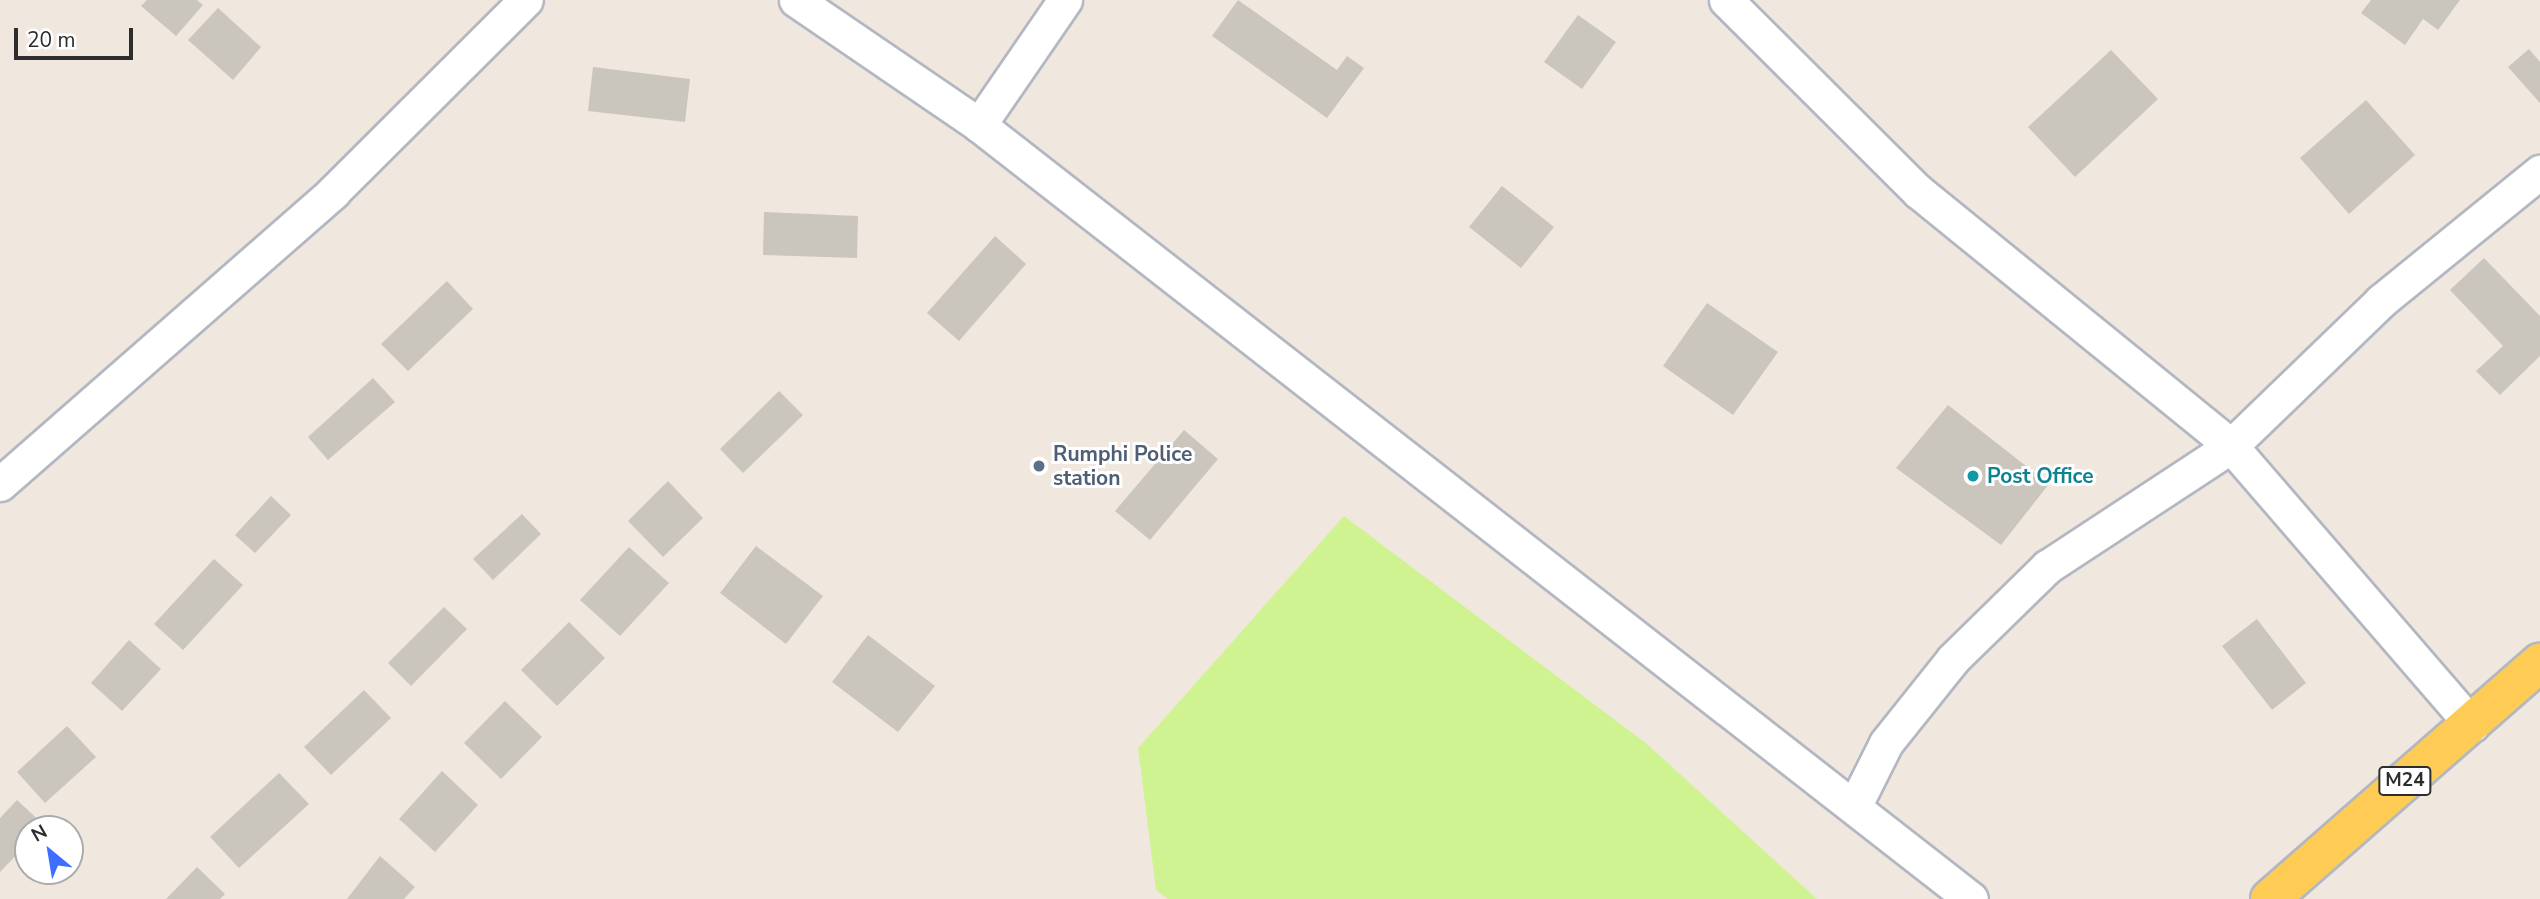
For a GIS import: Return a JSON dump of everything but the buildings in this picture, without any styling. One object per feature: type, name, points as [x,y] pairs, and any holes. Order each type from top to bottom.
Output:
[{"type":"main road","name":"M24","points":[[2279,896],[2540,663]]},
{"type":"street","points":[[0,484],[333,192],[526,0]]},
{"type":"street","points":[[796,0],[979,125],[1971,899]]},
{"type":"street","points":[[979,125],[1065,0]]},
{"type":"street","points":[[1726,0],[1919,192],[2231,446],[2472,726]]},
{"type":"street","points":[[1854,807],[1886,743],[1953,659],[2048,567],[2231,446],[2381,300],[2540,172]]},
{"type":"green space","points":[[1344,516],[1647,744],[1817,899],[1168,899],[1156,890],[1138,748]]},
{"type":"place","name":"Rumphi Police station","points":[[1039,466]]},
{"type":"place","name":"Post Office","points":[[1973,476]]}]
